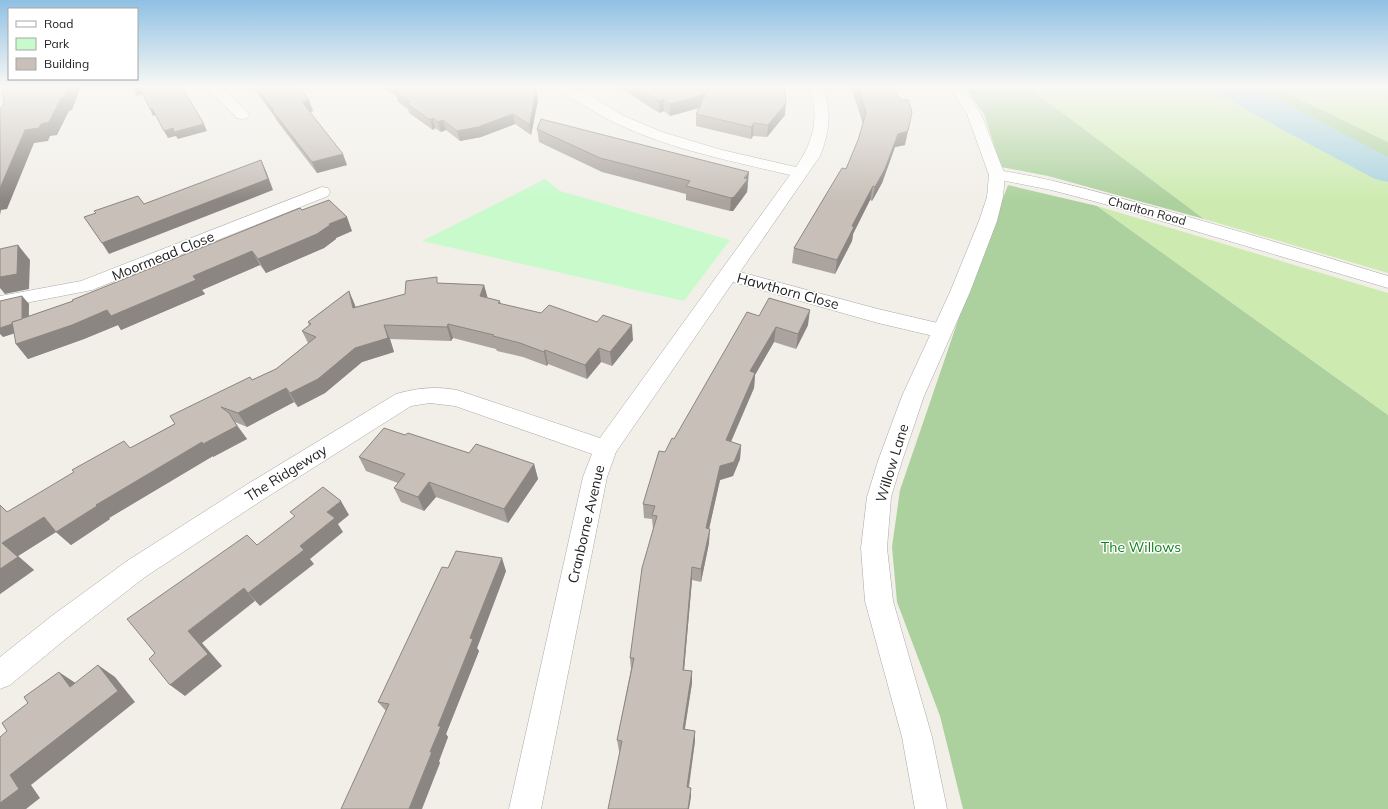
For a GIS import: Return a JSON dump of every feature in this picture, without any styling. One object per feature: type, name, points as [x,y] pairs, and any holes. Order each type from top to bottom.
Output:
[{"type":"street","points":[[630,125],[671,141],[800,173]]},
{"type":"street","name":"Hawthorn Close","points":[[822,125],[818,143],[812,156],[729,275],[878,316],[942,331]]},
{"type":"street","points":[[978,125],[997,175]]},
{"type":"street","name":"Charlton Road","points":[[997,175],[1022,178],[1189,222],[1388,282]]},
{"type":"street","name":"Willow Lane","points":[[931,809],[917,737],[879,601],[874,548],[879,497],[913,396],[960,292],[988,221],[995,197],[997,175]]},
{"type":"street","name":"Moormead Close","points":[[0,302],[69,290],[92,284],[322,192]]},
{"type":"street","name":"Cranborne Avenue","points":[[525,809],[595,477],[605,449],[729,275]]},
{"type":"street","name":"The Ridgeway","points":[[0,674],[136,569],[255,492],[404,400],[425,394],[436,394],[457,398],[605,449]]},
{"type":"green space","points":[[987,125],[1078,125],[1204,219],[1048,176],[1001,167]]},
{"type":"green space","points":[[1078,125],[1290,125],[1388,174],[1388,273],[1204,219]]},
{"type":"green space","points":[[1307,125],[1353,125],[1388,142],[1388,170]]},
{"type":"green space","points":[[1353,125],[1388,125],[1388,142]]},
{"type":"green space","points":[[545,179],[560,191],[730,240],[684,301],[422,241]]},
{"type":"green space","name":"The Willows","points":[[1008,185],[1097,206],[1388,415],[1388,809],[963,809],[940,716],[897,602],[892,547],[900,490],[967,294]]},
{"type":"green space","points":[[1097,206],[1388,293],[1388,415]]},
{"type":"building","points":[[0,125],[41,125],[39,128],[25,130],[0,188]]},
{"type":"building","points":[[161,125],[201,125],[174,132],[173,128],[164,131]]},
{"type":"building","points":[[283,125],[320,125],[343,154],[312,162]]},
{"type":"building","points":[[449,125],[484,125],[478,127],[457,131]]},
{"type":"building","points":[[539,125],[564,125],[749,172],[744,178],[748,179],[734,197],[731,198],[686,186],[690,181],[600,158],[537,129]]},
{"type":"building","points":[[741,125],[753,125],[751,127]]},
{"type":"building","points":[[863,125],[909,125],[908,131],[898,134],[885,169],[875,187],[873,186],[852,226],[854,227],[837,260],[794,248],[842,168],[846,169]]},
{"type":"building","points":[[261,160],[268,179],[102,243],[84,217],[96,213],[94,211],[138,196],[144,204]]},
{"type":"building","points":[[329,200],[347,217],[329,224],[330,225],[317,234],[258,259],[252,251],[193,276],[196,280],[111,316],[107,310],[72,325],[16,344],[12,322],[73,301],[72,300],[300,208],[302,210]]},
{"type":"building","points":[[18,245],[17,274],[0,277],[0,249]]},
{"type":"building","points":[[437,277],[437,283],[484,285],[480,296],[500,301],[498,303],[541,313],[549,305],[597,322],[603,315],[632,325],[610,352],[599,348],[585,365],[545,350],[544,352],[520,343],[493,336],[494,335],[448,324],[447,327],[384,325],[388,338],[355,348],[318,379],[290,393],[286,388],[238,413],[221,407],[229,413],[237,426],[203,444],[202,442],[96,505],[97,506],[56,532],[44,517],[2,543],[18,557],[0,569],[0,505],[7,512],[74,472],[72,470],[124,441],[130,448],[175,424],[170,416],[250,377],[252,380],[276,369],[316,337],[302,331],[311,324],[308,322],[349,291],[353,308],[405,294],[406,281]]},
{"type":"building","points":[[22,296],[22,319],[0,328],[0,301]]},
{"type":"building","points":[[769,298],[810,310],[798,334],[776,327],[750,371],[755,373],[726,440],[741,445],[734,462],[720,466],[706,528],[710,529],[701,569],[692,567],[683,670],[692,671],[683,729],[695,731],[687,787],[691,788],[688,809],[608,809],[622,741],[617,740],[634,658],[630,658],[642,568],[657,516],[652,515],[655,506],[643,504],[659,451],[665,452],[672,438],[674,439],[747,312],[759,316]]},
{"type":"building","points":[[384,428],[405,435],[408,433],[469,453],[476,444],[534,464],[504,509],[429,482],[418,497],[394,488],[405,474],[359,457]]},
{"type":"building","points":[[323,487],[341,501],[327,512],[335,518],[300,546],[304,550],[248,593],[244,588],[188,631],[208,654],[170,685],[149,659],[155,653],[127,619],[247,535],[257,545],[295,516],[290,512]]},
{"type":"building","points":[[456,551],[502,558],[470,638],[473,639],[438,726],[441,726],[409,809],[341,809],[389,704],[378,702],[442,567],[448,568]]},
{"type":"building","points":[[98,665],[118,691],[10,775],[19,789],[0,803],[0,737],[7,731],[2,723],[28,703],[24,697],[59,672],[70,687]]},
{"type":"waterway","points":[[1298,125],[1388,171]]}]
